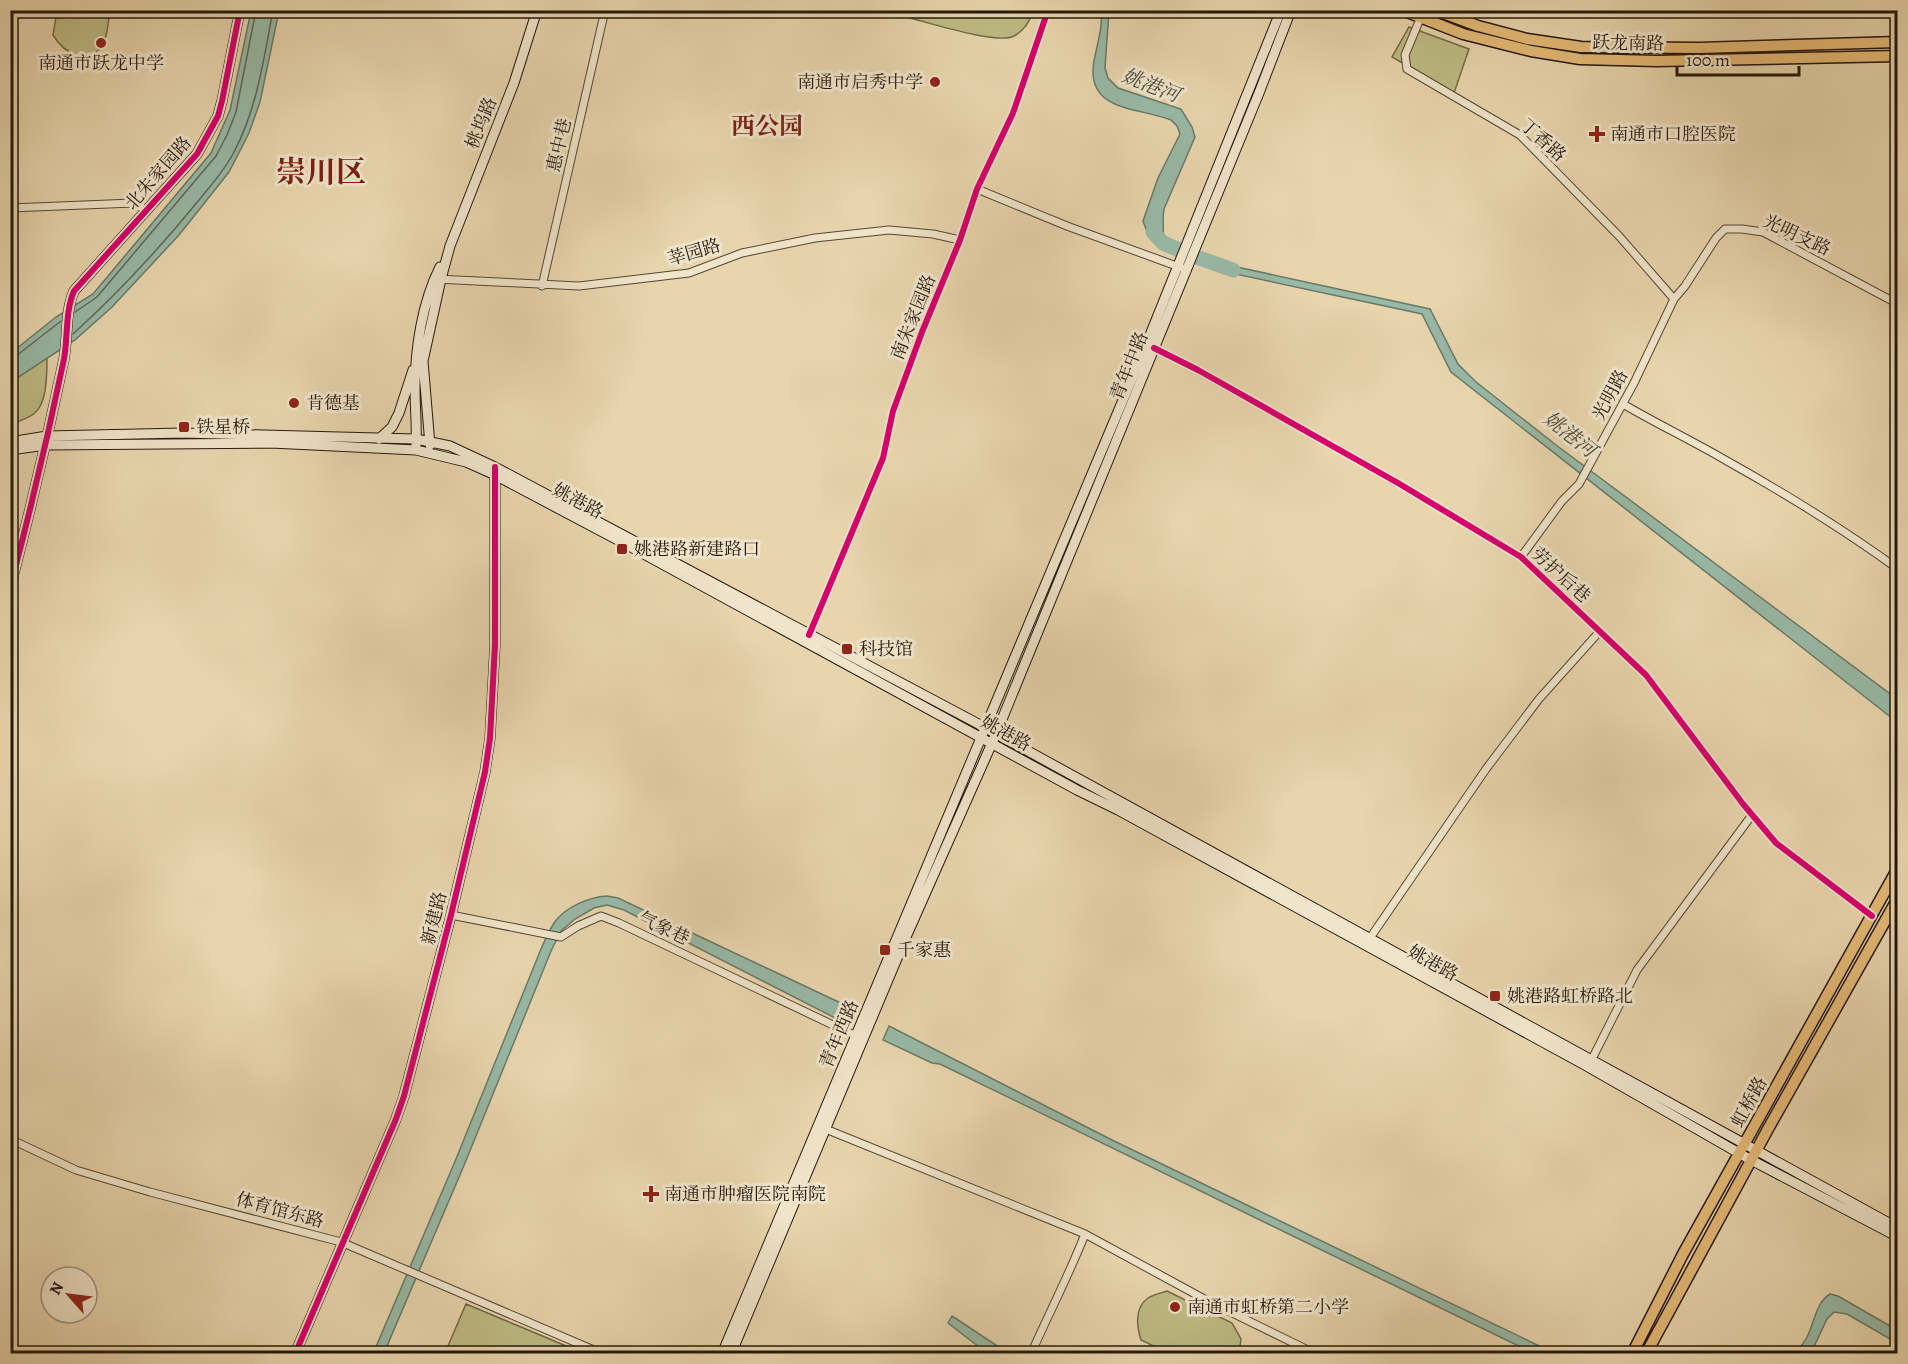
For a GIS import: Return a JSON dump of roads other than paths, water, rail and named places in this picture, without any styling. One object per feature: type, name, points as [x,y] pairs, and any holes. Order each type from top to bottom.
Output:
[{"type":"main road","name":"北朱家园路","points":[[47,441],[64,356],[70,301],[80,284],[196,154],[218,116],[240,10]]},
{"type":"main road","name":"桃坞路","points":[[416,450],[416,359],[424,316],[514,83],[537,10]]},
{"type":"main road","name":"青年中路","points":[[996,734],[1154,348],[1182,268],[1281,10]]},
{"type":"main road","name":"青年中路","points":[[986,728],[1291,10]]},
{"type":"main road","name":"跃龙南路","points":[[1401,10],[1448,29],[1513,47],[1580,58],[1657,61],[1898,56]]},
{"type":"main road","name":"跃龙南路","points":[[1435,10],[1478,26],[1527,39],[1581,47],[1700,48],[1898,42]]},
{"type":"main road","name":"桃坞路","points":[[429,452],[423,361],[437,279]]},
{"type":"main road","points":[[379,439],[392,427],[399,413],[416,359]]},
{"type":"main road","name":"姚港路","points":[[47,441],[183,433],[416,439],[430,440],[450,446],[1898,1237]]},
{"type":"main road","name":"姚港路","points":[[47,441],[271,443],[416,450],[495,471],[986,728],[1592,1059],[1742,1150]]},
{"type":"main road","points":[[10,442],[47,441]]},
{"type":"main road","points":[[10,450],[47,441]]},
{"type":"main road","points":[[10,588],[47,441]]},
{"type":"main road","name":"新建路","points":[[295,1353],[404,1096],[485,772],[490,738],[495,645],[495,471]]},
{"type":"main road","name":"青年西路","points":[[731,1353],[856,1036],[986,728]]},
{"type":"main road","name":"青年西路","points":[[722,1353],[996,734]]},
{"type":"main road","name":"虹桥路","points":[[1632,1353],[1683,1254],[1898,868]]},
{"type":"main road","name":"虹桥路","points":[[1646,1353],[1753,1156],[1898,898]]},
{"type":"main road","name":"姚港路","points":[[1753,1156],[1898,1228]]},
{"type":"street","name":"惠中巷","points":[[542,286],[605,10]]},
{"type":"street","name":"南朱家园路","points":[[809,635],[884,458],[893,411],[922,332],[960,240],[977,189],[1013,113],[1048,10]]},
{"type":"street","name":"丁香路","points":[[1420,19],[1405,55],[1407,69],[1520,135],[1619,236],[1674,299]]},
{"type":"street","points":[[977,189],[1067,226],[1182,268]]},
{"type":"street","points":[[10,207],[133,203],[147,210]]},
{"type":"street","name":"光明支路","points":[[1674,299],[1716,238],[1725,229],[1743,229],[1763,232],[1898,304]]},
{"type":"street","name":"莘园路","points":[[437,279],[542,286],[579,286],[689,273],[742,253],[815,238],[889,230],[933,234],[960,240]]},
{"type":"street","name":"光明路","points":[[1521,557],[1562,501],[1580,484],[1623,404],[1674,299]]},
{"type":"street","name":"劳护后巷","points":[[1154,348],[1198,370],[1398,483],[1521,557],[1646,675],[1752,815],[1776,843],[1872,916]]},
{"type":"street","points":[[1623,404],[1726,460],[1812,511],[1898,569]]},
{"type":"street","points":[[1370,938],[1486,769],[1539,699],[1600,631]]},
{"type":"street","points":[[1592,1059],[1637,970],[1752,815]]},
{"type":"street","name":"气象巷","points":[[451,915],[561,937],[578,926],[601,916],[856,1036]]},
{"type":"street","points":[[822,1127],[1085,1234],[1208,1301],[1316,1353]]},
{"type":"street","name":"体育馆东路","points":[[10,1139],[76,1170],[150,1192],[341,1242],[603,1353]]},
{"type":"street","points":[[1031,1353],[1053,1302],[1073,1266],[1085,1234]]},
{"type":"water","points":[[251,11],[279,11],[260,102],[249,133],[229,172],[179,235],[112,307],[75,340],[11,382],[11,353],[56,317],[93,294],[211,153],[230,110]]},
{"type":"water","points":[[1101,11],[1109,11],[1105,68],[1108,78],[1118,88],[1181,109],[1195,137],[1164,209],[1163,235],[1168,242],[1166,250],[1149,237],[1143,221],[1158,178],[1180,134],[1177,126],[1171,120],[1117,105],[1106,99],[1098,90],[1093,78]]},
{"type":"water","points":[[1214,262],[1430,309],[1458,364],[1476,382],[1556,445],[1897,699],[1897,722],[1451,372],[1422,314],[1212,269]]},
{"type":"water","points":[[607,896],[618,898],[847,1006],[841,1021],[624,910],[607,905],[594,908],[575,919],[561,931],[551,951],[465,1163],[384,1353],[373,1354],[549,932],[564,912],[593,898]]},
{"type":"water","points":[[889,1026],[1112,1140],[1554,1353],[1533,1353],[940,1064],[932,1063],[883,1040]]},
{"type":"water","points":[[1830,1294],[1838,1296],[1897,1330],[1897,1343],[1847,1314],[1834,1312],[1827,1319],[1811,1353],[1796,1353],[1807,1337],[1821,1302]]},
{"type":"water","points":[[952,1316],[1008,1353],[987,1353],[948,1323]]},
{"type":"waterway","name":"姚港河","points":[[1153,232],[1163,243],[1177,249]]},
{"type":"waterway","name":"姚港河","points":[[1199,258],[1233,270]]},
{"type":"place","name":"南通市跃龙中学","points":[[101,43]]},
{"type":"place","name":"南通市启秀中学","points":[[935,82]]},
{"type":"place","name":"南通市口腔医院","points":[[1597,134]]},
{"type":"place","name":"肯德基","points":[[294,403]]},
{"type":"place","name":"铁星桥","points":[[184,427]]},
{"type":"place","name":"姚港路新建路口","points":[[622,549]]},
{"type":"place","name":"科技馆","points":[[847,649]]},
{"type":"place","name":"千家惠","points":[[885,950]]},
{"type":"place","name":"姚港路虹桥路北","points":[[1495,996]]},
{"type":"place","name":"南通市肿瘤医院南院","points":[[651,1194]]},
{"type":"place","name":"南通市虹桥第二小学","points":[[1175,1307]]},
{"type":"district","name":"西公园","points":[[767,126]]},
{"type":"district","name":"崇川区","points":[[321,172]]}]
